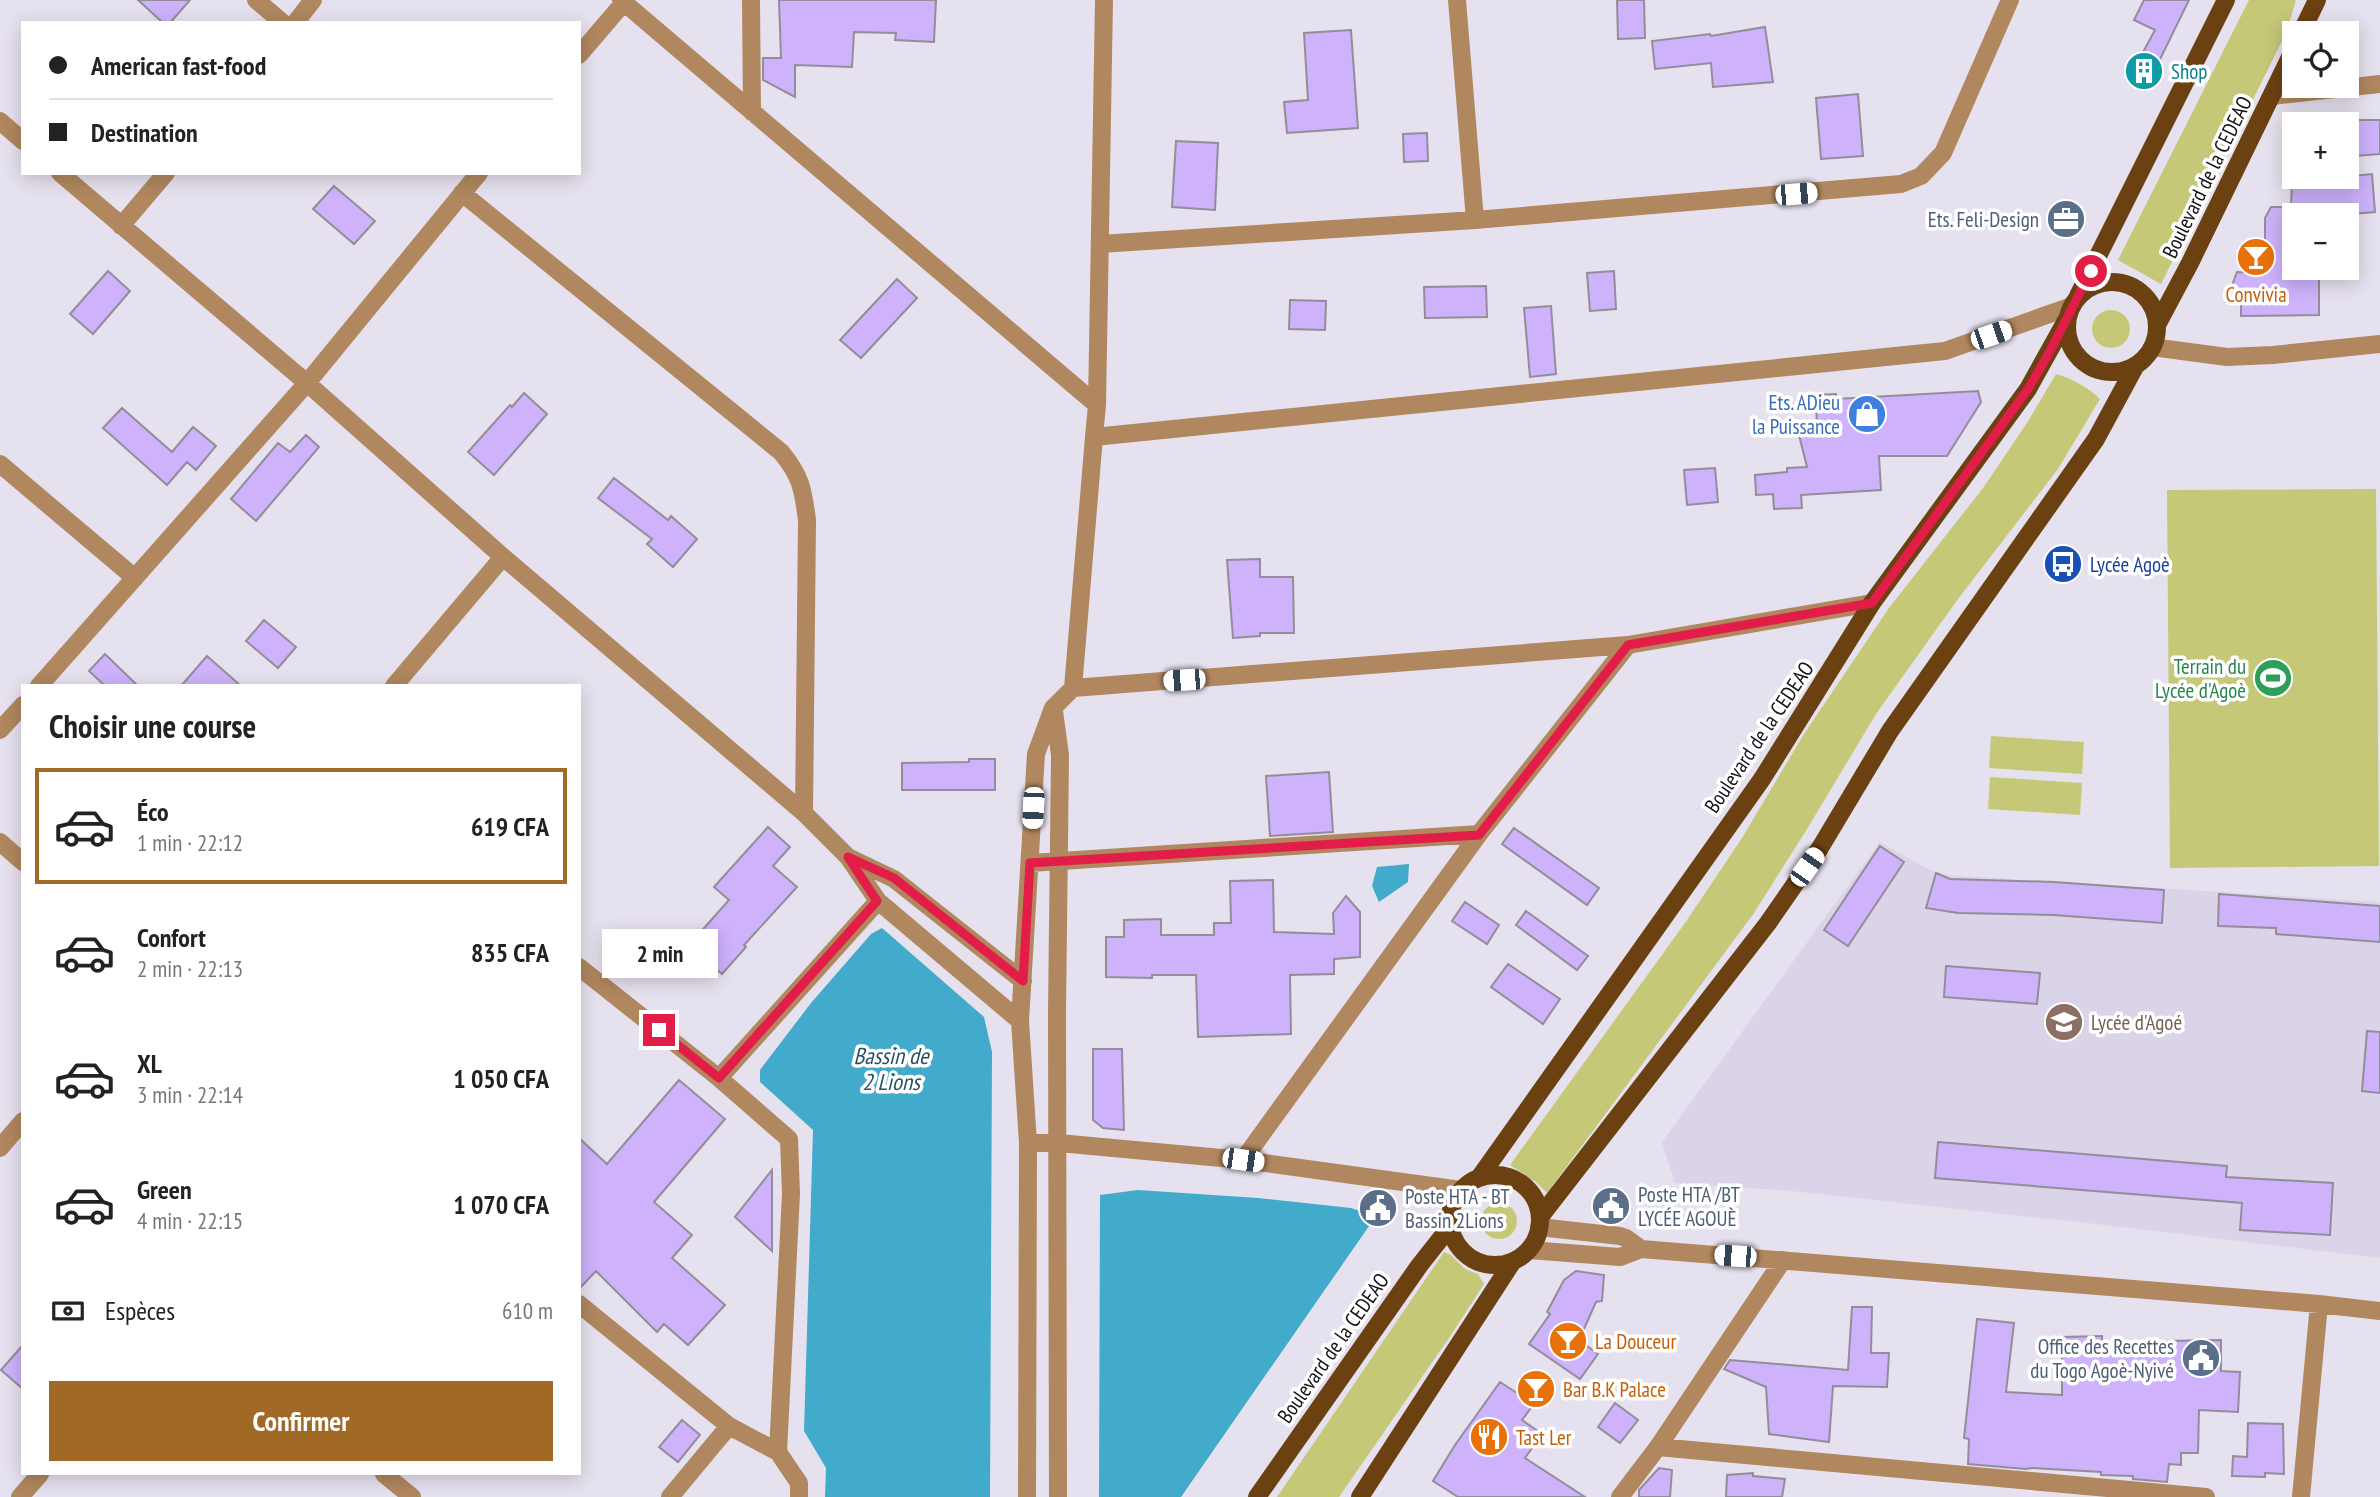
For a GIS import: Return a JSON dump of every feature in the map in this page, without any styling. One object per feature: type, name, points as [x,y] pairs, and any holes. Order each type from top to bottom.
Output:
[{"type":"main road","name":"Boulevard de la CEDEAO","points":[[1479,1178],[1762,779],[1872,603],[2028,389],[2073,306],[2226,0]]},
{"type":"main road","points":[[2307,21],[2317,0]]},
{"type":"main road","name":"Boulevard de la CEDEAO","points":[[2157,325],[2282,74]]},
{"type":"main road","points":[[1360,1497],[1513,1261],[1529,1250],[1536,1239],[1540,1222],[1768,923],[1820,848],[1890,731],[2096,439],[2136,365],[2152,347],[2157,325],[2150,303],[2133,287],[2122,283],[2098,284],[2073,306],[2067,329],[2074,351],[2091,367],[2114,372],[2136,365]]},
{"type":"main road","points":[[1513,1261],[1493,1265],[1473,1260],[1458,1247],[1450,1228],[1451,1207],[1461,1190],[1479,1178],[1499,1175],[1519,1182],[1534,1197],[1540,1222]]},
{"type":"main road","name":"Boulevard de la CEDEAO","points":[[1257,1497],[1419,1266],[1450,1228]]},
{"type":"street","points":[[256,0],[281,21]]},
{"type":"street","points":[[297,21],[313,0]]},
{"type":"street","points":[[751,0],[752,112]]},
{"type":"street","points":[[1027,1497],[1028,1143],[1020,1021],[1036,754],[1053,708],[1073,688],[1097,405],[1104,0]]},
{"type":"street","points":[[1457,0],[1475,220]]},
{"type":"street","points":[[1100,244],[1475,220],[1901,184],[1922,176],[1942,153],[2010,0]]},
{"type":"street","points":[[581,53],[623,1],[1097,405]]},
{"type":"street","points":[[2272,96],[2380,84]]},
{"type":"street","points":[[0,121],[21,139]]},
{"type":"street","points":[[62,175],[307,383],[503,557],[804,813],[848,857],[877,901],[1020,1021]]},
{"type":"street","points":[[121,226],[164,175]]},
{"type":"street","points":[[41,684],[307,383],[477,175]]},
{"type":"street","points":[[462,193],[770,443],[797,471],[807,520],[804,813]]},
{"type":"street","points":[[1094,437],[1945,351],[2073,306]]},
{"type":"street","points":[[2152,347],[2227,357],[2380,344]]},
{"type":"street","points":[[0,464],[135,578]]},
{"type":"street","points":[[396,684],[503,557]]},
{"type":"street","points":[[1073,688],[1628,645],[1872,603]]},
{"type":"street","points":[[1243,1160],[1479,835],[1628,645]]},
{"type":"street","points":[[0,730],[21,707]]},
{"type":"street","points":[[1053,708],[1060,755],[1058,1497]]},
{"type":"street","points":[[1030,863],[1479,835]]},
{"type":"street","points":[[0,842],[21,860]]},
{"type":"street","points":[[848,857],[894,878],[1023,981]]},
{"type":"street","points":[[719,1078],[877,901]]},
{"type":"street","points":[[581,969],[719,1078],[789,1139],[791,1194],[778,1452]]},
{"type":"street","points":[[0,1148],[21,1124]]},
{"type":"street","points":[[1028,1143],[1059,1143],[1243,1160],[1461,1190]]},
{"type":"street","points":[[1540,1222],[1620,1236],[1641,1249]]},
{"type":"street","points":[[1529,1250],[1620,1257],[1641,1249],[1783,1259],[2380,1311]]},
{"type":"street","points":[[1620,1497],[1658,1447],[1783,1259]]},
{"type":"street","points":[[2301,1497],[2319,1304]]},
{"type":"street","points":[[581,1306],[729,1426],[778,1452],[799,1483],[799,1497]]},
{"type":"street","points":[[670,1497],[729,1426]]},
{"type":"street","points":[[1658,1447],[2206,1497]]},
{"type":"street","points":[[20,1497],[39,1475]]},
{"type":"street","points":[[385,1475],[412,1497]]},
{"type":"shaded area","name":"Lycée d'Agoé","points":[[1880,842],[1926,868],[1946,875],[2380,902],[2380,1258],[1791,1191],[1675,1183],[1662,1142]]},
{"type":"green space","points":[[2249,0],[2296,0],[2290,21],[2282,21],[2282,41],[2161,284],[2118,260]]},
{"type":"green space","points":[[2111,310],[2124,316],[2130,329],[2124,342],[2111,348],[2098,342],[2092,329],[2098,316]]},
{"type":"green space","points":[[2056,374],[2080,384],[2100,399],[2058,469],[1958,599],[1876,714],[1754,913],[1547,1193],[1536,1182],[1510,1165],[1685,923],[1742,838],[1804,734],[1889,608],[1983,488]]},
{"type":"green space","name":"Terrain du Lycée d'Agoè","points":[[2376,489],[2379,866],[2170,868],[2167,490]]},
{"type":"green space","points":[[1991,736],[2084,742],[2082,774],[1989,768]]},
{"type":"green space","points":[[1990,777],[2082,783],[2080,815],[1988,809]]},
{"type":"green space","points":[[1499,1203],[1512,1208],[1517,1221],[1512,1234],[1499,1239],[1486,1234],[1481,1221],[1486,1208]]},
{"type":"green space","points":[[1444,1252],[1465,1269],[1478,1274],[1484,1284],[1449,1338],[1339,1497],[1277,1497]]},
{"type":"water","points":[[1409,864],[1408,882],[1379,902],[1372,886],[1377,867]]},
{"type":"water","name":"Bassin de 2 Lions","points":[[882,928],[984,1017],[992,1052],[990,1497],[825,1497],[826,1468],[804,1431],[813,1130],[760,1082],[760,1070],[811,1003],[871,934]]},
{"type":"water","points":[[1138,1190],[1258,1198],[1351,1208],[1376,1216],[1181,1497],[1099,1497],[1100,1195]]},
{"type":"building","points":[[138,0],[190,0],[172,21],[161,21]]},
{"type":"building","points":[[779,0],[936,0],[934,42],[895,40],[896,33],[854,32],[852,67],[795,65],[795,97],[763,80],[763,58],[781,58]]},
{"type":"building","points":[[1617,0],[1644,0],[1645,38],[1618,39]]},
{"type":"building","points":[[2144,0],[2189,0],[2146,88],[2128,80],[2155,30],[2134,20]]},
{"type":"building","points":[[1765,27],[1773,82],[1713,87],[1711,63],[1655,69],[1652,41],[1711,36]]},
{"type":"building","points":[[1351,30],[1358,128],[1287,133],[1284,102],[1308,100],[1304,33]]},
{"type":"building","points":[[1858,94],[1863,156],[1821,159],[1816,98]]},
{"type":"building","points":[[2359,120],[2380,120],[2380,154],[2359,156]]},
{"type":"building","points":[[1427,133],[1428,161],[1404,162],[1403,134]]},
{"type":"building","points":[[1176,141],[1218,143],[1215,210],[1172,207]]},
{"type":"building","points":[[2372,174],[2375,212],[2359,213],[2359,203],[2291,203],[2292,189],[2359,189],[2359,175]]},
{"type":"building","points":[[334,186],[375,221],[354,244],[313,209]]},
{"type":"building","points":[[2271,207],[2282,207],[2282,280],[2319,280],[2319,315],[2241,316],[2241,301],[2226,302],[2237,272],[2265,273],[2265,218]]},
{"type":"building","points":[[108,271],[130,291],[93,334],[70,314]]},
{"type":"building","points":[[1614,271],[1616,309],[1590,311],[1587,273]]},
{"type":"building","points":[[897,279],[917,298],[861,358],[840,340]]},
{"type":"building","points":[[1486,286],[1487,317],[1425,318],[1424,287]]},
{"type":"building","points":[[1290,300],[1326,301],[1325,330],[1289,329]]},
{"type":"building","points":[[1551,306],[1556,374],[1530,377],[1524,308]]},
{"type":"building","points":[[1978,391],[1981,402],[1947,456],[1879,456],[1881,490],[1801,495],[1802,508],[1774,509],[1773,494],[1756,495],[1755,475],[1807,467],[1799,435],[1817,432],[1816,395],[1836,394],[1836,399]]},
{"type":"building","points":[[524,393],[547,414],[494,475],[468,452]]},
{"type":"building","points":[[122,408],[172,452],[193,427],[216,446],[196,470],[187,462],[167,485],[103,428]]},
{"type":"building","points":[[306,435],[319,447],[256,521],[231,499],[278,443],[290,452]]},
{"type":"building","points":[[1715,468],[1718,502],[1687,505],[1684,470]]},
{"type":"building","points":[[614,478],[668,520],[671,516],[697,539],[673,567],[647,544],[652,539],[598,498]]},
{"type":"building","points":[[1260,559],[1260,577],[1293,577],[1294,633],[1260,633],[1260,636],[1233,638],[1227,560]]},
{"type":"building","points":[[264,620],[296,647],[278,668],[246,641]]},
{"type":"building","points":[[105,654],[136,684],[103,684],[89,671]]},
{"type":"building","points":[[207,656],[239,684],[183,684]]},
{"type":"building","points":[[969,759],[995,759],[995,790],[902,790],[902,763],[969,762]]},
{"type":"building","points":[[1329,772],[1333,832],[1270,836],[1266,776]]},
{"type":"building","points":[[768,827],[790,847],[773,866],[797,887],[744,945],[746,947],[722,974],[689,945],[729,900],[714,887]]},
{"type":"building","points":[[1514,828],[1599,888],[1587,905],[1502,844]]},
{"type":"building","points":[[1880,846],[1904,862],[1848,946],[1824,930]]},
{"type":"building","points":[[1936,873],[1950,879],[2054,882],[2164,890],[2162,923],[2053,915],[1958,913],[1926,908]]},
{"type":"building","points":[[1273,880],[1274,932],[1334,934],[1333,913],[1346,896],[1360,912],[1360,957],[1334,959],[1334,974],[1290,975],[1291,1034],[1198,1037],[1196,975],[1106,977],[1106,937],[1124,937],[1124,920],[1161,919],[1161,935],[1214,935],[1214,923],[1231,923],[1230,881]]},
{"type":"building","points":[[2219,894],[2380,906],[2380,942],[2276,934],[2276,928],[2218,926]]},
{"type":"building","points":[[1465,902],[1499,925],[1487,944],[1452,921]]},
{"type":"building","points":[[1526,911],[1588,956],[1577,970],[1516,925]]},
{"type":"building","points":[[1508,964],[1560,999],[1543,1024],[1491,987]]},
{"type":"building","points":[[1946,966],[2040,973],[2037,1004],[1944,997]]},
{"type":"building","points":[[2367,1031],[2380,1032],[2380,1093],[2362,1091]]},
{"type":"building","points":[[1093,1049],[1122,1049],[1124,1130],[1103,1128],[1093,1120]]},
{"type":"building","points":[[679,1080],[725,1119],[654,1202],[692,1235],[672,1258],[725,1305],[688,1345],[664,1324],[657,1332],[596,1271],[581,1287],[581,1140],[607,1164]]},
{"type":"building","points":[[1938,1142],[2227,1166],[2226,1177],[2333,1183],[2330,1235],[2240,1230],[2242,1203],[1935,1178]]},
{"type":"building","points":[[772,1170],[772,1251],[735,1217]]},
{"type":"building","points":[[1576,1271],[1604,1275],[1602,1301],[1596,1302],[1579,1340],[1598,1354],[1580,1379],[1529,1344],[1550,1314],[1547,1312],[1564,1280]]},
{"type":"building","points":[[1852,1307],[1872,1307],[1871,1353],[1889,1353],[1887,1387],[1833,1386],[1829,1442],[1769,1434],[1766,1387],[1724,1369],[1730,1360],[1848,1370]]},
{"type":"building","points":[[1977,1319],[2014,1323],[2006,1392],[2062,1395],[2062,1337],[2102,1336],[2102,1345],[2163,1347],[2163,1341],[2221,1340],[2221,1371],[2240,1372],[2238,1412],[2199,1410],[2198,1453],[2181,1453],[2181,1465],[2169,1464],[2167,1482],[2133,1479],[2133,1476],[2101,1475],[2101,1472],[1968,1464],[1969,1439],[1964,1438]]},
{"type":"building","points":[[21,1347],[21,1387],[1,1370]]},
{"type":"building","points":[[1500,1382],[1534,1404],[1522,1420],[1542,1434],[1525,1458],[1585,1497],[1458,1497],[1433,1481]]},
{"type":"building","points":[[1615,1403],[1638,1420],[1620,1443],[1598,1427]]},
{"type":"building","points":[[682,1420],[700,1435],[678,1462],[659,1447]]},
{"type":"building","points":[[2248,1423],[2283,1424],[2284,1474],[2265,1473],[2265,1477],[2232,1476],[2233,1456],[2247,1457]]},
{"type":"building","points":[[1659,1468],[1672,1470],[1670,1497],[1639,1497],[1639,1490]]},
{"type":"building","points":[[1753,1473],[1753,1476],[1785,1479],[1782,1497],[1726,1497],[1727,1475]]},
{"type":"place","name":"Shop","points":[[2144,71]]},
{"type":"place","name":"Ets. Feli-Design","points":[[2066,219]]},
{"type":"place","name":"Convivia","points":[[2256,257]]},
{"type":"place","name":"Ets. ADieu la Puissance","points":[[1867,414]]},
{"type":"place","name":"Lycée Agoè","points":[[2063,564]]},
{"type":"place","name":"Terrain du Lycée d'Agoè","points":[[2273,678]]},
{"type":"place","name":"Lycée d'Agoé","points":[[2064,1022]]},
{"type":"place","name":"Poste HTA /BT LYCÉE AGOUÈ","points":[[1611,1206]]},
{"type":"place","name":"Poste HTA - BT Bassin 2Lions","points":[[1378,1208]]},
{"type":"place","name":"La Douceur","points":[[1568,1341]]},
{"type":"place","name":"Office des Recettes du Togo Agoè-Nyivé","points":[[2201,1358]]},
{"type":"place","name":"Bar B.K Palace","points":[[1536,1389]]},
{"type":"place","name":"Tast Ler","points":[[1489,1437]]},
{"type":"route","points":[[659,1030],[719,1078],[877,901],[848,857],[894,878],[1023,981],[1030,863],[1479,835],[1628,645],[1872,603],[2028,389],[2091,271]]}]
